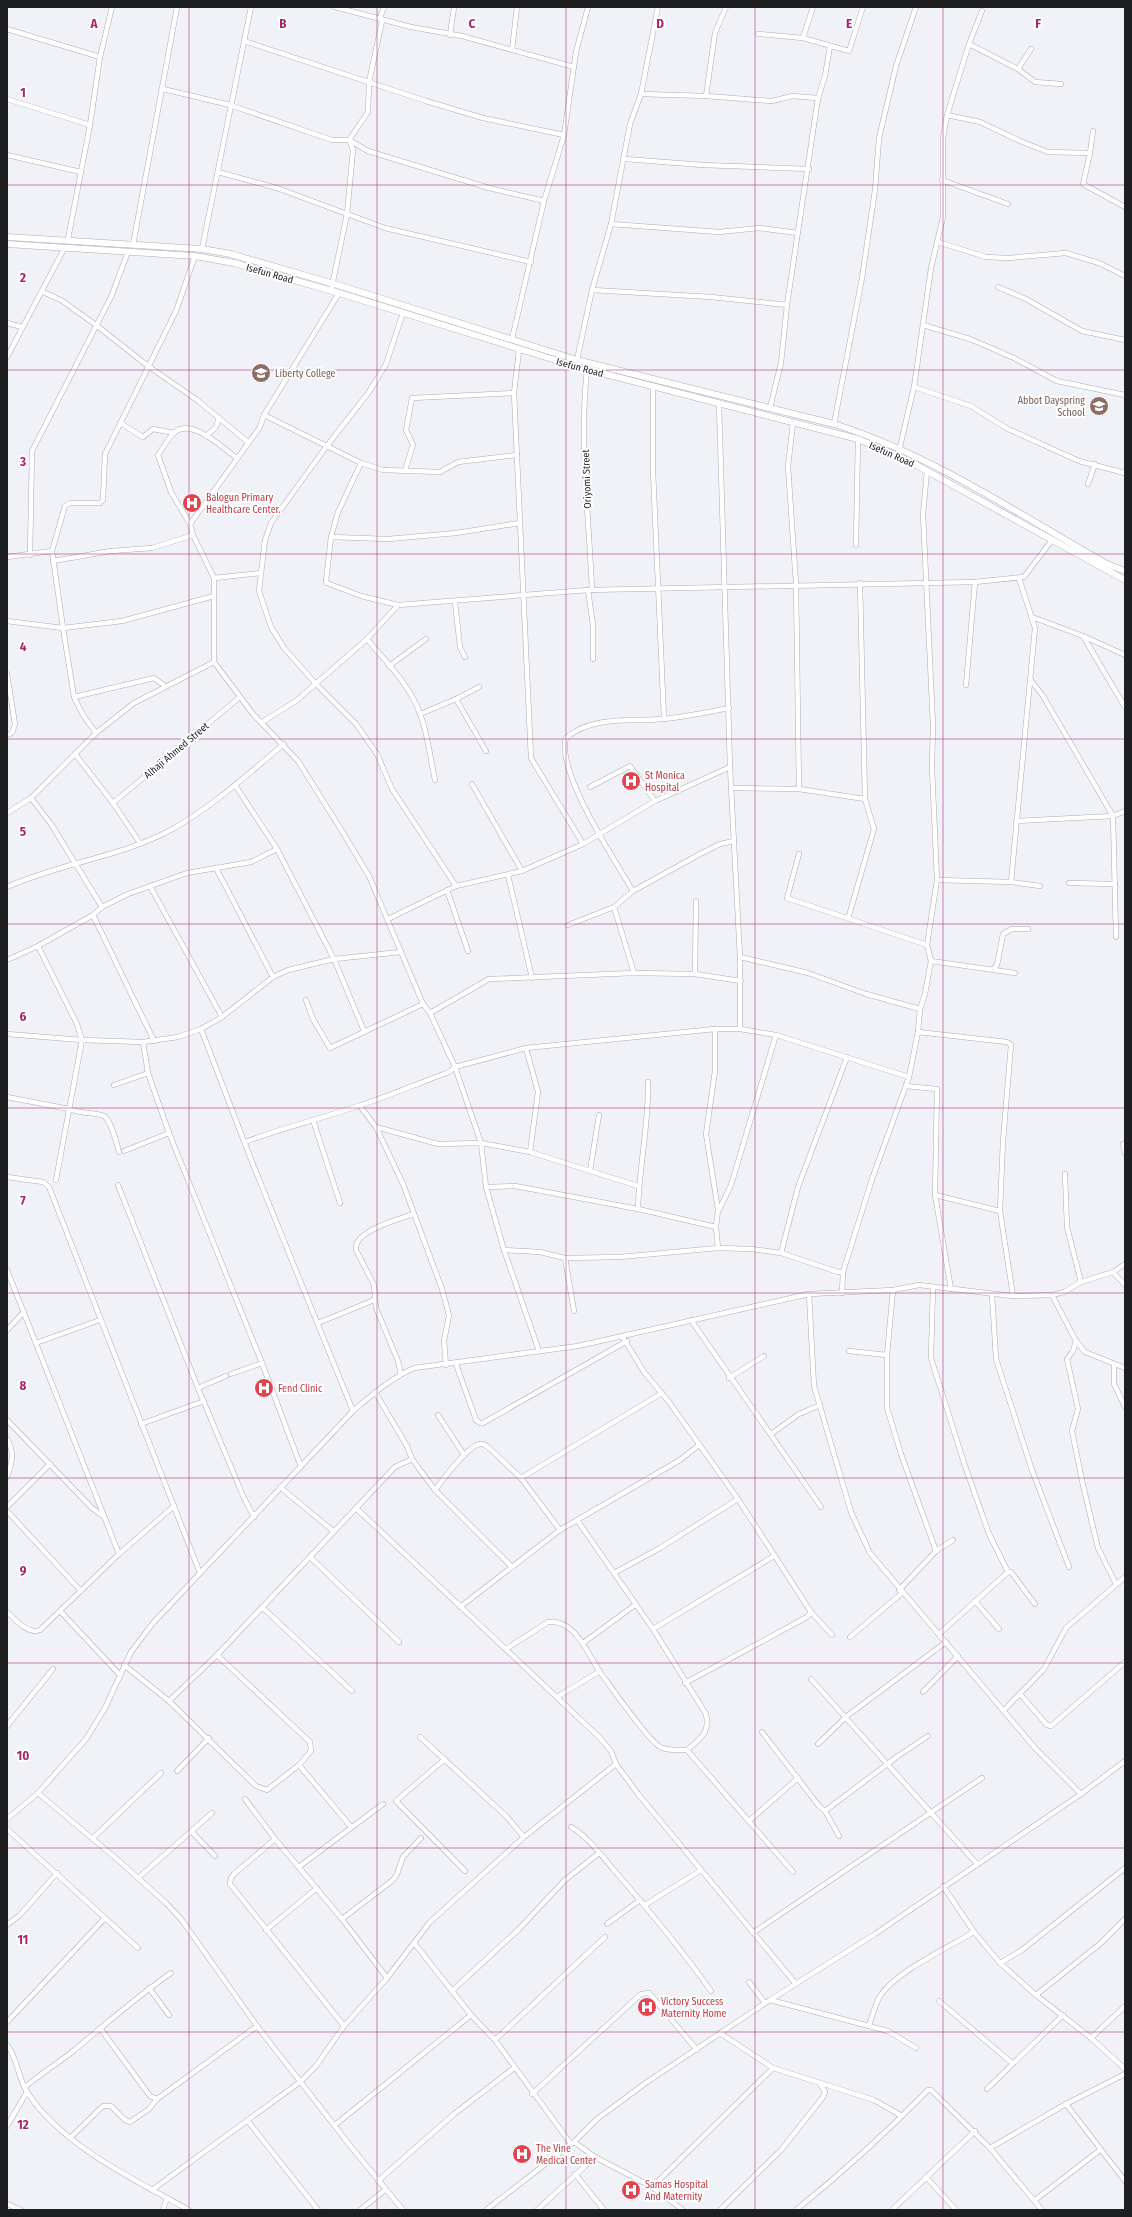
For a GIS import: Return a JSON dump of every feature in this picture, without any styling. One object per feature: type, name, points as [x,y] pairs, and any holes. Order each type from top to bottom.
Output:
[{"type":"street","points":[[68,239],[90,125],[100,57],[112,7]]},
{"type":"street","points":[[133,245],[177,7]]},
{"type":"street","points":[[202,249],[230,104],[251,7]]},
{"type":"street","points":[[335,7],[450,35],[462,36],[574,67]]},
{"type":"street","points":[[349,140],[368,112],[369,82],[382,21],[380,18],[384,7]]},
{"type":"street","points":[[450,35],[454,7]]},
{"type":"street","points":[[512,50],[517,7]]},
{"type":"street","points":[[512,339],[544,201],[564,135],[574,67],[588,7]]},
{"type":"street","points":[[577,360],[592,290],[611,224],[625,159],[630,124],[641,94],[658,7]]},
{"type":"street","points":[[706,96],[715,33],[726,7]]},
{"type":"street","points":[[803,38],[813,7]]},
{"type":"street","points":[[758,34],[803,38],[849,51],[864,7]]},
{"type":"street","points":[[834,424],[862,278],[875,190],[879,138],[896,66],[916,7]]},
{"type":"street","points":[[899,452],[914,388],[931,268],[943,217],[942,180],[944,138],[947,115],[969,44],[982,11]]},
{"type":"street","points":[[7,29],[100,57]]},
{"type":"street","points":[[244,41],[483,118],[564,135]]},
{"type":"street","points":[[969,44],[1018,69],[1035,82],[1061,84]]},
{"type":"street","points":[[770,408],[780,363],[787,305],[818,98],[825,76],[830,46]]},
{"type":"street","points":[[1018,69],[1031,49]]},
{"type":"street","points":[[163,89],[230,104],[332,140],[349,140],[368,151],[489,188],[544,201]]},
{"type":"street","points":[[641,94],[706,96],[772,101],[792,96],[818,98]]},
{"type":"street","points":[[7,99],[90,125]]},
{"type":"street","points":[[947,115],[980,122],[1020,141],[1048,152],[1090,153]]},
{"type":"street","points":[[1093,132],[1084,185],[1125,207]]},
{"type":"street","points":[[331,291],[347,214],[353,150],[349,140]]},
{"type":"street","points":[[7,155],[81,172]]},
{"type":"street","points":[[625,159],[703,165],[808,169]]},
{"type":"street","points":[[218,172],[277,188],[385,228],[531,262]]},
{"type":"street","points":[[942,180],[1008,204]]},
{"type":"street","points":[[611,224],[719,232],[759,228],[798,233]]},
{"type":"street","name":"Isefun Road","points":[[7,237],[68,239],[202,249],[231,254],[577,360],[834,424],[864,433],[899,452],[963,482],[1107,564],[1125,571]]},
{"type":"street","points":[[938,242],[986,257],[1008,258],[1066,253],[1099,264],[1125,276]]},
{"type":"street","name":"Isefun Road","points":[[7,244],[195,256],[234,263],[339,292],[519,350],[653,388],[858,439],[899,452],[927,470],[1125,580]]},
{"type":"street","points":[[7,357],[22,327],[43,292],[65,247]]},
{"type":"street","points":[[30,555],[32,451],[118,282],[128,252]]},
{"type":"street","points":[[96,733],[83,715],[74,697],[52,551],[64,506],[70,503],[100,503],[103,500],[104,454],[176,311],[195,256]]},
{"type":"street","points":[[998,287],[1026,299],[1082,331],[1125,340]]},
{"type":"street","points":[[592,290],[711,297],[787,305]]},
{"type":"street","points":[[43,292],[61,300],[96,325],[148,366],[197,400],[249,443]]},
{"type":"street","points":[[190,524],[249,443],[264,415],[339,292]]},
{"type":"street","points":[[403,313],[386,364],[369,392],[326,447],[271,523],[265,540],[260,573],[261,601],[271,627],[284,648],[316,684],[356,724],[377,754],[392,789],[456,886]]},
{"type":"street","points":[[7,323],[22,327]]},
{"type":"street","points":[[923,325],[977,342],[1014,358],[1057,381],[1125,395]]},
{"type":"street","points":[[519,350],[514,393],[525,596],[531,758],[583,844]]},
{"type":"street","name":"Oriyomi Street","points":[[587,369],[584,400],[584,439],[590,590],[593,625],[593,659]]},
{"type":"street","points":[[653,388],[653,471],[664,719]]},
{"type":"street","points":[[914,388],[971,406],[1006,428],[1079,461],[1125,473]]},
{"type":"street","points":[[405,470],[413,445],[406,430],[412,398],[514,393]]},
{"type":"street","points":[[719,404],[730,708],[730,767],[741,981],[740,1029]]},
{"type":"street","points":[[264,415],[326,447],[361,463],[383,470],[440,472],[458,462],[517,455]]},
{"type":"street","points":[[206,436],[216,427],[219,418]]},
{"type":"street","points":[[120,423],[143,437],[153,429],[174,433]]},
{"type":"street","points":[[793,423],[788,466],[796,584],[799,789]]},
{"type":"street","points":[[237,458],[206,436],[189,427],[182,428],[174,433],[158,455],[171,492],[190,524],[193,535],[214,578],[214,662],[240,697],[298,761],[369,876],[422,1004],[430,1013],[455,1067],[481,1143],[486,1187],[504,1250],[539,1351]]},
{"type":"street","points":[[856,545],[858,439]]},
{"type":"street","points":[[361,463],[338,512],[331,537],[325,577],[327,583],[361,596],[398,605],[455,602],[590,590],[796,584],[975,582],[1019,578],[1028,574],[1052,540]]},
{"type":"street","points":[[1088,484],[1095,464]]},
{"type":"street","points":[[842,1293],[843,1272],[909,1077],[918,1032],[920,1009],[925,994],[931,961],[927,945],[936,880],[932,768],[933,725],[925,582],[923,514],[927,470]]},
{"type":"street","points":[[331,537],[388,539],[456,533],[520,523]]},
{"type":"street","points":[[53,561],[111,552],[152,548],[193,535]]},
{"type":"street","points":[[7,557],[52,551]]},
{"type":"street","points":[[1125,571],[1125,580]]},
{"type":"street","points":[[214,578],[260,573]]},
{"type":"street","points":[[1011,882],[1035,628],[1019,578]]},
{"type":"street","points":[[966,686],[975,582]]},
{"type":"street","points":[[848,919],[874,829],[865,799],[860,583]]},
{"type":"street","points":[[7,621],[63,628],[122,621],[214,596]]},
{"type":"street","points":[[455,602],[460,647],[465,657]]},
{"type":"street","points":[[262,722],[281,712],[316,684],[367,639],[398,605]]},
{"type":"street","points":[[1032,617],[1125,654]]},
{"type":"street","points":[[1083,636],[1125,707]]},
{"type":"street","points":[[367,639],[410,694],[420,714],[435,780]]},
{"type":"street","points":[[389,666],[426,639]]},
{"type":"street","points":[[7,813],[31,798],[96,733],[134,703],[214,662]]},
{"type":"street","points":[[7,674],[15,724],[12,733],[7,735]]},
{"type":"street","points":[[74,697],[154,678],[165,686]]},
{"type":"street","points":[[1030,679],[1043,696],[1113,816],[1116,937]]},
{"type":"street","points":[[420,714],[456,699],[479,687]]},
{"type":"street","name":"Alhaji Ahmed Street","points":[[113,803],[240,697]]},
{"type":"street","points":[[456,699],[486,752]]},
{"type":"street","points":[[633,891],[598,834],[580,799],[567,762],[566,738],[595,724],[614,721],[664,719],[730,708]]},
{"type":"street","points":[[7,887],[27,878],[140,843],[167,832],[193,816],[284,744]]},
{"type":"street","points":[[75,754],[113,803],[140,843]]},
{"type":"street","points":[[590,787],[630,766],[655,801]]},
{"type":"street","points":[[388,919],[456,886],[522,871],[583,844],[655,801],[730,767]]},
{"type":"street","points":[[472,784],[522,871]]},
{"type":"street","points":[[234,785],[277,849],[334,959],[364,1031]]},
{"type":"street","points":[[732,788],[799,789],[865,799]]},
{"type":"street","points":[[31,798],[51,824],[102,907]]},
{"type":"street","points":[[1016,821],[1113,816],[1125,810]]},
{"type":"street","points":[[568,925],[614,907],[633,891],[706,850],[720,844],[734,841]]},
{"type":"street","points":[[7,960],[38,946],[93,915],[102,907],[150,886],[187,874],[251,862],[277,849]]},
{"type":"street","points":[[799,854],[788,898],[927,945]]},
{"type":"street","points":[[216,868],[273,976]]},
{"type":"street","points":[[508,875],[532,978]]},
{"type":"street","points":[[936,880],[1011,882],[1040,886]]},
{"type":"street","points":[[1069,883],[1115,884]]},
{"type":"street","points":[[150,886],[222,1017]]},
{"type":"street","points":[[447,890],[468,951]]},
{"type":"street","points":[[695,974],[696,901]]},
{"type":"street","points":[[614,907],[634,973]]},
{"type":"street","points":[[93,915],[154,1041]]},
{"type":"street","points":[[993,969],[996,965],[1001,936],[1012,929],[1028,929]]},
{"type":"street","points":[[38,946],[77,1024],[82,1040],[56,1180]]},
{"type":"street","points":[[7,1034],[82,1040],[142,1042],[178,1037],[201,1029],[222,1017],[273,976],[288,970],[334,959],[401,952]]},
{"type":"street","points":[[740,957],[808,973],[866,994],[920,1009]]},
{"type":"street","points":[[931,961],[1015,973]]},
{"type":"street","points":[[430,1013],[489,979],[634,973],[695,974],[741,981]]},
{"type":"street","points":[[306,1000],[313,1019],[330,1048],[422,1004]]},
{"type":"street","points":[[201,1029],[244,1142],[353,1411]]},
{"type":"street","points":[[715,1029],[715,1071],[706,1134],[718,1210],[716,1227],[718,1248]]},
{"type":"street","points":[[244,1142],[290,1125],[360,1106],[449,1072],[455,1067],[526,1048],[715,1029],[740,1029],[776,1035],[909,1077]]},
{"type":"street","points":[[918,1032],[1007,1042],[1011,1044],[1003,1141],[1000,1211],[1013,1296]]},
{"type":"street","points":[[718,1210],[731,1185],[776,1035]]},
{"type":"street","points":[[142,1042],[148,1073],[169,1133],[262,1363],[301,1467]]},
{"type":"street","points":[[526,1048],[538,1092],[530,1152]]},
{"type":"street","points":[[781,1253],[798,1187],[847,1057]]},
{"type":"street","points":[[114,1085],[148,1073]]},
{"type":"street","points":[[638,1209],[638,1186],[649,1104],[648,1082]]},
{"type":"street","points":[[906,1086],[937,1090],[935,1196],[951,1289]]},
{"type":"street","points":[[7,1096],[69,1109],[78,1113],[105,1117],[122,1151],[169,1133]]},
{"type":"street","points":[[360,1106],[376,1127],[403,1184],[449,1310],[444,1341],[446,1365]]},
{"type":"street","points":[[590,1172],[599,1115]]},
{"type":"street","points":[[313,1120],[340,1203]]},
{"type":"street","points":[[376,1127],[438,1144],[481,1143],[530,1152],[638,1186]]},
{"type":"street","points":[[1123,1144],[1125,1153]]},
{"type":"street","points":[[1065,1174],[1067,1227],[1081,1282]]},
{"type":"street","points":[[7,1177],[43,1182],[49,1187],[200,1572]]},
{"type":"street","points":[[118,1185],[198,1388],[244,1498],[254,1517]]},
{"type":"street","points":[[486,1187],[515,1186],[638,1209],[716,1227]]},
{"type":"street","points":[[935,1196],[1000,1211]]},
{"type":"street","points":[[401,1374],[398,1362],[374,1300],[376,1292],[374,1285],[356,1250],[355,1245],[357,1240],[372,1230],[414,1214]]},
{"type":"street","points":[[504,1250],[540,1252],[565,1258],[620,1257],[718,1248],[781,1253],[838,1272],[843,1272]]},
{"type":"street","points":[[565,1258],[574,1312]]},
{"type":"street","points":[[7,1819],[38,1793],[86,1739],[105,1708],[131,1652],[153,1623],[353,1411],[374,1392],[401,1374],[414,1368],[456,1364],[578,1346],[809,1294],[893,1290],[919,1285],[1013,1296],[1052,1295],[1064,1292],[1081,1282],[1113,1272],[1125,1264]]},
{"type":"street","points":[[7,1270],[119,1554]]},
{"type":"street","points":[[1113,1272],[1125,1286]]},
{"type":"street","points":[[933,1287],[931,1358],[964,1463],[989,1534],[1008,1572],[1011,1572],[1019,1581],[1035,1604]]},
{"type":"street","points":[[893,1290],[887,1355],[888,1408],[901,1454],[936,1551]]},
{"type":"street","points":[[809,1294],[814,1386],[851,1512],[870,1553],[1035,1748],[1081,1794]]},
{"type":"street","points":[[992,1294],[996,1359],[1019,1423],[1032,1470],[1069,1568]]},
{"type":"street","points":[[1052,1295],[1076,1341],[1089,1355],[1125,1368]]},
{"type":"street","points":[[318,1323],[374,1300]]},
{"type":"street","points":[[7,1330],[24,1312]]},
{"type":"street","points":[[36,1343],[100,1320]]},
{"type":"street","points":[[691,1320],[729,1378],[771,1434],[821,1507]]},
{"type":"street","points":[[622,1336],[627,1341],[644,1372],[662,1393],[738,1499],[811,1612],[832,1635]]},
{"type":"street","points":[[456,1364],[476,1420],[483,1423],[627,1341]]},
{"type":"street","points":[[1076,1341],[1073,1351],[1067,1359],[1078,1409],[1072,1430],[1098,1548],[1116,1584]]},
{"type":"street","points":[[849,1350],[887,1355]]},
{"type":"street","points":[[729,1378],[764,1356]]},
{"type":"street","points":[[231,1374],[262,1363]]},
{"type":"street","points":[[1114,1365],[1114,1384],[1125,1407]]},
{"type":"street","points":[[198,1388],[226,1376]]},
{"type":"street","points":[[374,1392],[407,1446],[412,1459],[435,1490],[511,1566]]},
{"type":"street","points":[[521,1478],[662,1393]]},
{"type":"street","points":[[141,1424],[204,1401]]},
{"type":"street","points":[[771,1434],[799,1414],[820,1405]]},
{"type":"street","points":[[438,1415],[464,1455]]},
{"type":"street","points":[[7,1420],[92,1508],[104,1517]]},
{"type":"street","points":[[7,1439],[12,1449],[12,1458],[7,1476]]},
{"type":"street","points":[[435,1490],[464,1455],[476,1445],[482,1444],[488,1447],[521,1478],[560,1530]]},
{"type":"street","points":[[460,1607],[511,1566],[560,1530],[680,1460],[699,1445]]},
{"type":"street","points":[[169,1701],[217,1655],[310,1557],[332,1531],[395,1467],[412,1459]]},
{"type":"street","points":[[7,1507],[50,1464]]},
{"type":"street","points":[[280,1487],[332,1531]]},
{"type":"street","points":[[614,1573],[660,1548],[738,1499]]},
{"type":"street","points":[[7,1612],[27,1629],[37,1632],[61,1612],[119,1554],[174,1506]]},
{"type":"street","points":[[356,1508],[557,1697],[607,1747],[616,1764],[701,1870],[796,1984]]},
{"type":"street","points":[[7,1511],[81,1591]]},
{"type":"street","points":[[576,1520],[652,1629],[706,1714],[708,1726],[701,1740],[687,1750]]},
{"type":"street","points":[[850,1636],[901,1591],[936,1551],[953,1540]]},
{"type":"street","points":[[652,1629],[774,1556]]},
{"type":"street","points":[[310,1557],[399,1642]]},
{"type":"street","points":[[939,1634],[1008,1572]]},
{"type":"street","points":[[1004,1710],[1044,1670],[1066,1628],[1125,1577]]},
{"type":"street","points":[[976,1601],[999,1629]]},
{"type":"street","points":[[583,1643],[635,1604]]},
{"type":"street","points":[[262,1607],[352,1691]]},
{"type":"street","points":[[61,1612],[120,1675]]},
{"type":"street","points":[[685,1682],[807,1618],[811,1612]]},
{"type":"street","points":[[506,1649],[548,1622],[556,1621],[568,1628],[583,1643],[600,1671],[659,1746],[687,1750],[793,1872]]},
{"type":"street","points":[[818,1744],[847,1716],[946,1642]]},
{"type":"street","points":[[124,1665],[169,1701],[262,1790],[269,1789],[300,1765],[311,1751],[310,1742],[217,1655]]},
{"type":"street","points":[[922,1692],[958,1656]]},
{"type":"street","points":[[1020,1694],[1047,1726],[1052,1726],[1125,1662]]},
{"type":"street","points":[[8,1723],[53,1670]]},
{"type":"street","points":[[557,1697],[600,1671]]},
{"type":"street","points":[[811,1679],[847,1716],[908,1788],[977,1864]]},
{"type":"street","points":[[762,1732],[818,1806],[825,1811],[839,1836]]},
{"type":"street","points":[[825,1811],[928,1736]]},
{"type":"street","points":[[420,1737],[506,1816],[524,1837]]},
{"type":"street","points":[[177,1771],[209,1738]]},
{"type":"street","points":[[445,1759],[396,1801],[465,1872]]},
{"type":"street","points":[[486,2210],[573,2143],[597,2119],[720,2033],[875,1934],[943,1886],[1081,1794],[1125,1761]]},
{"type":"street","points":[[152,2190],[300,2082],[316,2066],[344,2026],[387,1978],[415,1944],[430,1922],[449,1903],[524,1837],[616,1764]]},
{"type":"street","points":[[300,1765],[351,1827]]},
{"type":"street","points":[[93,1838],[161,1773]]},
{"type":"street","points":[[749,1821],[798,1778]]},
{"type":"street","points":[[754,1932],[982,1778]]},
{"type":"street","points":[[38,1793],[93,1838],[166,1903],[181,1919],[257,2026],[385,2190],[403,2210]]},
{"type":"street","points":[[245,1799],[275,1839],[300,1866],[387,1978]]},
{"type":"street","points":[[300,1866],[383,1804]]},
{"type":"street","points":[[138,1878],[212,1813]]},
{"type":"street","points":[[571,1827],[599,1853],[644,1904],[688,1959],[711,1991]]},
{"type":"street","points":[[7,1829],[57,1873],[104,1919],[138,1948]]},
{"type":"street","points":[[192,1832],[215,1856]]},
{"type":"street","points":[[342,1919],[393,1880],[398,1874],[403,1857],[421,1838]]},
{"type":"street","points":[[275,1839],[234,1874],[230,1884],[344,2026]]},
{"type":"street","points":[[453,1990],[518,1930],[565,1880],[599,1853]]},
{"type":"street","points":[[1000,1963],[1022,1950],[1125,1868]]},
{"type":"street","points":[[644,1904],[701,1870]]},
{"type":"street","points":[[7,1925],[20,1915],[57,1873]]},
{"type":"street","points":[[943,1886],[974,1932],[1000,1963],[1036,1995],[1091,2038],[1125,2069]]},
{"type":"street","points":[[266,1930],[317,1888]]},
{"type":"street","points":[[608,1924],[640,1900]]},
{"type":"street","points":[[7,2022],[104,1919]]},
{"type":"street","points":[[1036,1995],[1101,1942],[1125,1919]]},
{"type":"street","points":[[869,2025],[880,1997],[890,1985],[902,1975],[974,1932]]},
{"type":"street","points":[[495,2040],[605,1937]]},
{"type":"street","points":[[415,1944],[471,2014],[495,2040],[532,2094],[573,2143],[594,2157],[652,2187],[683,2210]]},
{"type":"street","points":[[7,2126],[26,2090],[148,1988],[171,1973]]},
{"type":"street","points":[[749,1982],[766,2003]]},
{"type":"street","points":[[148,1988],[169,2015]]},
{"type":"street","points":[[532,2094],[641,1994],[649,1993],[697,2050]]},
{"type":"street","points":[[770,2000],[888,2031],[916,2048]]},
{"type":"street","points":[[938,2001],[1012,2063]]},
{"type":"street","points":[[1091,2038],[1125,2006]]},
{"type":"street","points":[[335,2125],[471,2014]]},
{"type":"street","points":[[987,2089],[1063,2015]]},
{"type":"street","points":[[70,2138],[103,2106],[111,2106],[125,2120],[130,2122],[149,2109],[157,2099],[257,2026]]},
{"type":"street","points":[[100,2028],[150,2096],[157,2099]]},
{"type":"street","points":[[720,2033],[773,2068],[874,2100],[902,2116]]},
{"type":"street","points":[[7,2045],[19,2068],[26,2090],[46,2115],[70,2138],[152,2190],[189,2210]]},
{"type":"street","points":[[378,2181],[454,2114],[514,2068]]},
{"type":"street","points":[[652,2187],[773,2068]]},
{"type":"street","points":[[990,2148],[1066,2104],[1125,2074]]},
{"type":"street","points":[[720,2210],[782,2149],[814,2110],[825,2092],[819,2083]]},
{"type":"street","points":[[796,2210],[823,2188],[902,2116],[928,2090],[931,2090],[975,2131],[1042,2210]]},
{"type":"street","points":[[1066,2104],[1125,2181]]},
{"type":"street","points":[[247,2120],[318,2210]]},
{"type":"street","points":[[892,2210],[975,2131]]},
{"type":"street","points":[[1035,2200],[1100,2150]]},
{"type":"street","points":[[537,2210],[594,2157]]},
{"type":"street","points":[[575,2174],[604,2210]]},
{"type":"street","points":[[926,2177],[956,2210]]},
{"type":"street","points":[[360,2210],[385,2190]]},
{"type":"street","points":[[163,2210],[167,2198]]},
{"type":"street","points":[[7,2204],[21,2210]]},
{"type":"place","name":"Liberty College","points":[[261,373]]},
{"type":"place","name":"Abbot Dayspring School","points":[[1099,406]]},
{"type":"place","name":"Balogun Primary Healthcare Center.","points":[[192,503]]},
{"type":"place","name":"St Monica Hospital","points":[[631,781]]},
{"type":"place","name":"Fend Clinic","points":[[264,1388]]},
{"type":"place","name":"Victory Success Maternity Home","points":[[647,2007]]},
{"type":"place","name":"The Vine Medical Center","points":[[522,2154]]},
{"type":"place","name":"Samas Hospital And Maternity","points":[[631,2190]]}]
